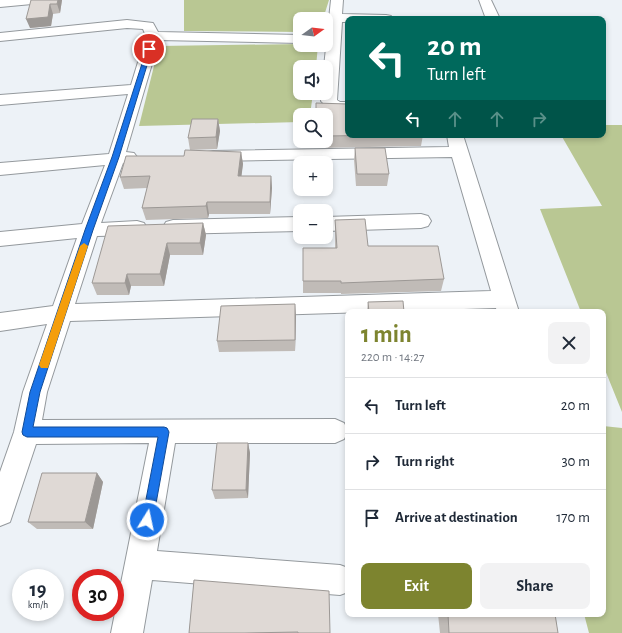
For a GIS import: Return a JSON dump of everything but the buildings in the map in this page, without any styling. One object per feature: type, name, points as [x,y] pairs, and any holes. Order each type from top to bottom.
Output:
[{"type":"street","points":[[0,3],[32,0]]},
{"type":"street","points":[[333,26],[336,0]]},
{"type":"street","points":[[485,0],[492,16]]},
{"type":"street","points":[[335,18],[345,18]]},
{"type":"street","points":[[0,37],[127,24],[148,26],[153,36],[116,157],[89,230],[35,392],[27,432],[0,512]]},
{"type":"street","points":[[153,36],[293,39]]},
{"type":"street","points":[[333,63],[345,64]]},
{"type":"street","points":[[0,100],[136,89]]},
{"type":"street","points":[[329,100],[336,107],[345,107]]},
{"type":"street","points":[[0,322],[62,312],[506,305],[457,144],[194,156]]},
{"type":"street","points":[[0,169],[116,157],[147,157]]},
{"type":"street","points":[[333,224],[421,221]]},
{"type":"street","points":[[0,238],[89,230],[293,224]]},
{"type":"street","points":[[27,432],[335,431]]},
{"type":"street","points":[[127,633],[164,432]]},
{"type":"street","points":[[139,564],[340,580]]},
{"type":"green space","points":[[184,0],[329,0],[325,12],[293,12],[293,32],[184,31]]},
{"type":"green space","points":[[293,44],[293,52],[317,52],[317,60],[293,60],[293,100],[312,100],[311,108],[293,108],[293,122],[139,126],[159,46]]},
{"type":"green space","points":[[606,125],[622,125],[622,412],[606,372],[606,309],[580,309],[540,209],[602,206],[563,138],[606,138]]},
{"type":"green space","points":[[606,426],[622,428],[622,633],[589,633],[585,617],[606,617]]},
{"type":"slow traffic","points":[[44,365],[84,246]]},
{"type":"route","points":[[147,520],[164,432],[27,432],[35,392],[89,230],[116,157],[149,49]]}]
